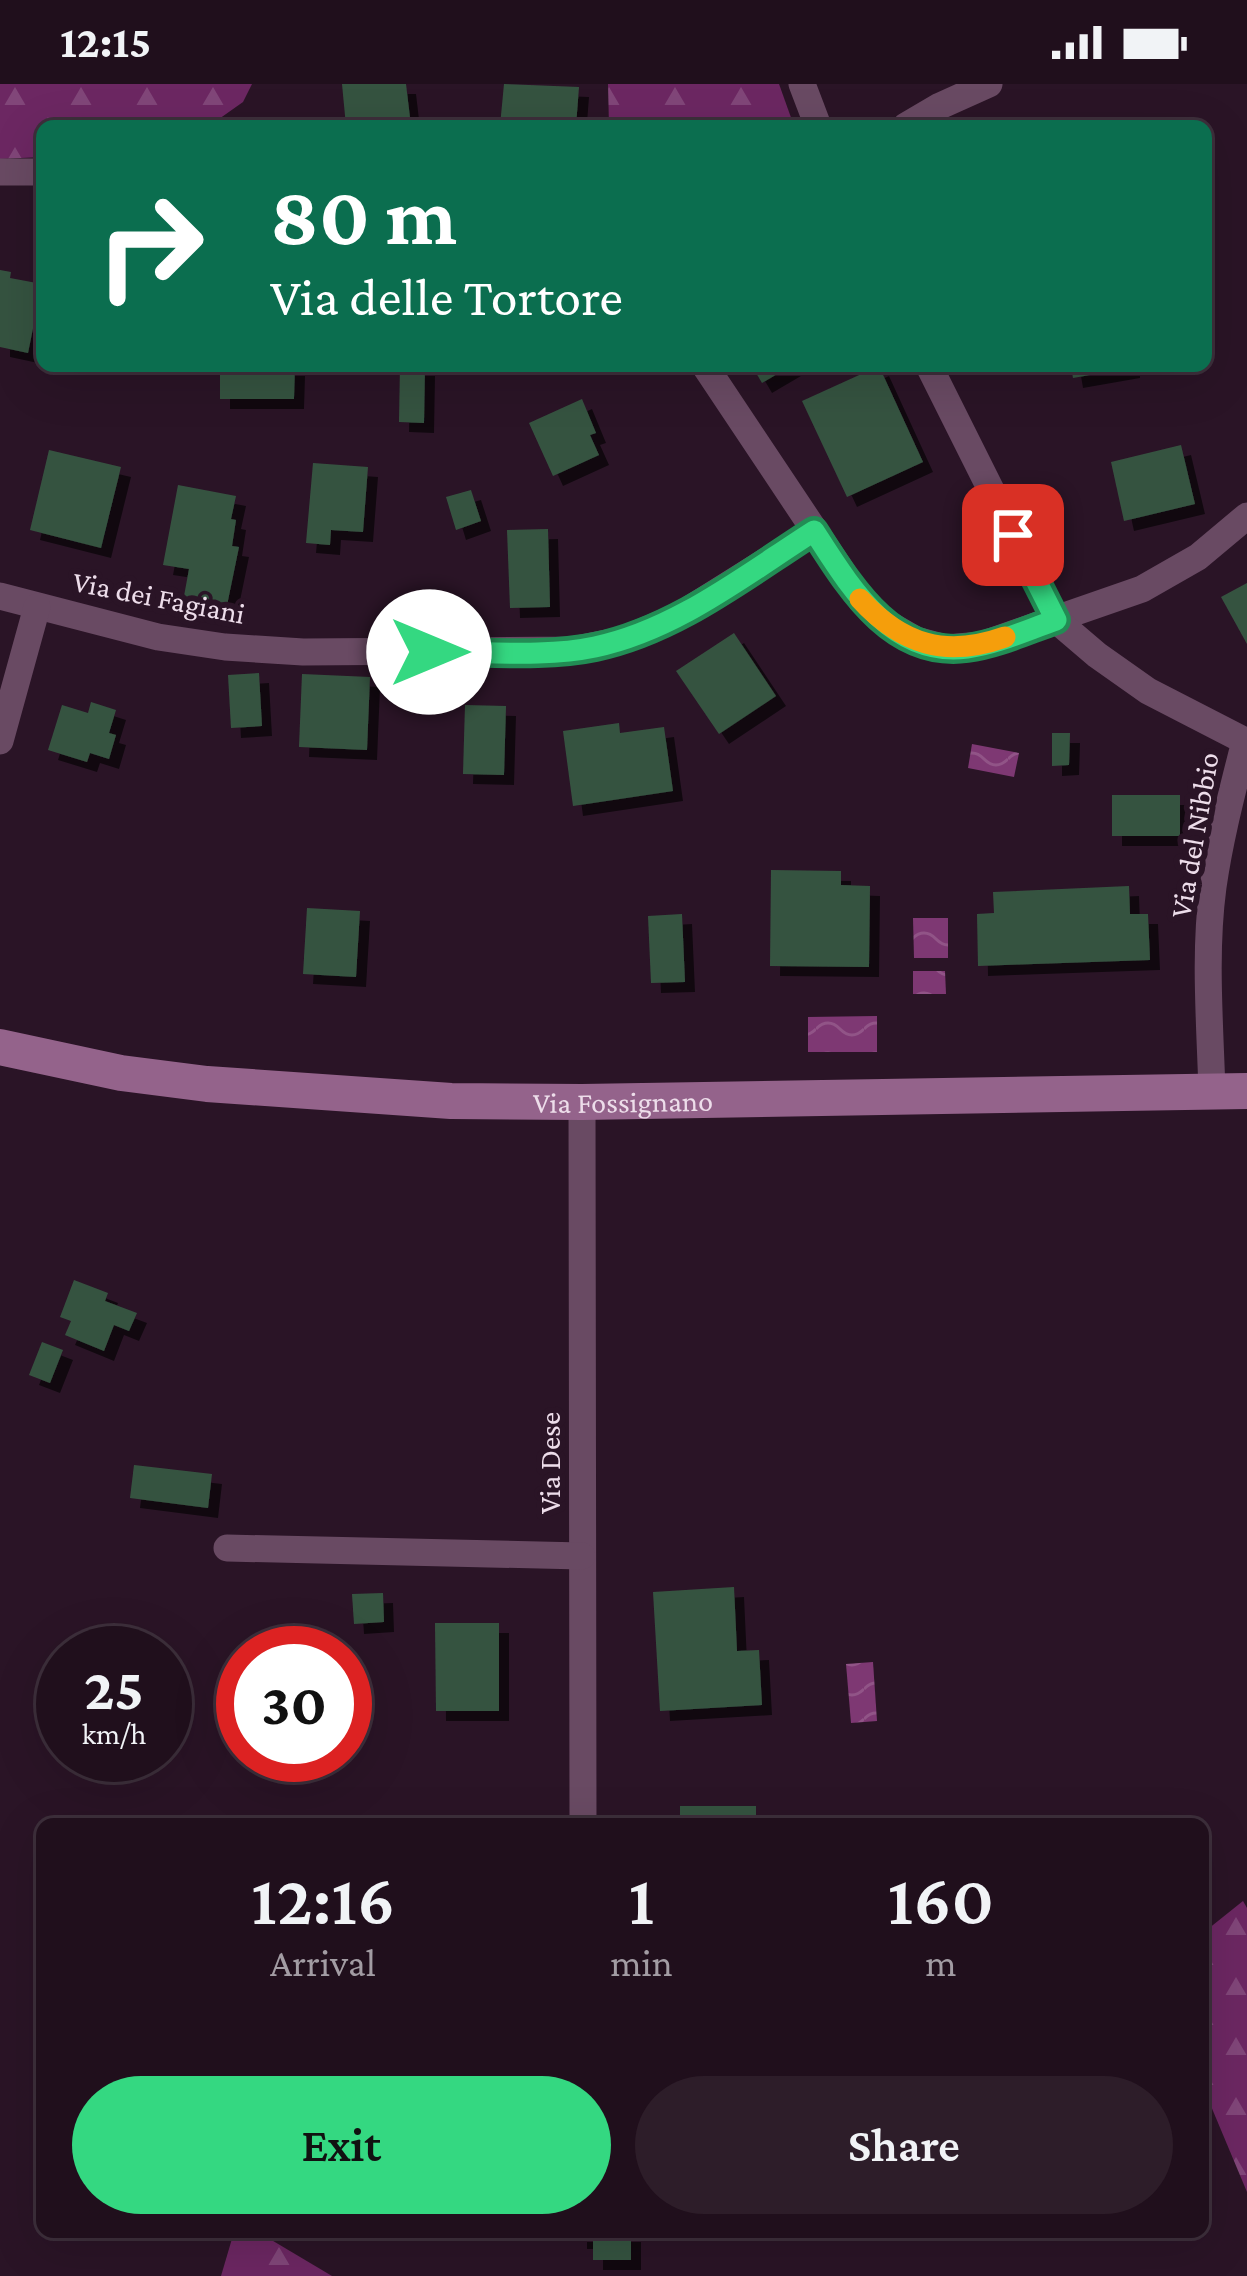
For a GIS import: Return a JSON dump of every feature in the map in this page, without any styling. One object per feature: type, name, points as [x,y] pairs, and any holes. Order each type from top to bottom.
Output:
[{"type":"street","points":[[802,84],[816,120]]},
{"type":"street","points":[[916,120],[989,84]]},
{"type":"street","points":[[0,172],[36,172]]},
{"type":"street","points":[[709,372],[861,600],[883,621],[916,640],[946,648],[968,647],[1132,593],[1170,576],[1247,516]]},
{"type":"street","name":"Via del Nibbio","points":[[931,372],[1056,620],[1167,703],[1246,741],[1223,828],[1208,944],[1230,1091]]},
{"type":"street","name":"Via dei Fagiani","points":[[0,596],[175,640],[250,649],[572,650],[622,640],[677,617],[814,531]]},
{"type":"street","points":[[0,741],[37,607]]},
{"type":"street","name":"Via Fossignano","points":[[0,1047],[121,1073],[369,1097],[582,1102],[1230,1091]]},
{"type":"street","name":"Via Dese","points":[[582,1102],[583,1818]]},
{"type":"street","points":[[226,1548],[582,1556]]},
{"type":"green space","points":[[0,84],[252,84],[243,102],[218,120],[36,120],[36,157],[0,159]]},
{"type":"green space","points":[[608,84],[779,84],[792,120],[609,120]]},
{"type":"green space","points":[[1243,1901],[1247,1908],[1247,2192],[1209,2101],[1209,1928]]},
{"type":"green space","points":[[232,2238],[268,2238],[332,2276],[221,2276]]},
{"type":"water","points":[[972,744],[1019,753],[1014,777],[968,768]]},
{"type":"water","points":[[913,918],[948,918],[948,958],[914,958]]},
{"type":"water","points":[[913,971],[945,971],[946,994],[913,994]]},
{"type":"water","points":[[877,1016],[877,1052],[808,1052],[808,1017]]},
{"type":"water","points":[[873,1662],[877,1721],[851,1723],[846,1664]]},
{"type":"building","points":[[342,84],[406,84],[410,120],[345,120]]},
{"type":"building","points":[[504,84],[579,87],[576,120],[501,120]]},
{"type":"building","points":[[0,270],[11,272],[10,278],[36,283],[36,314],[28,353],[0,347]]},
{"type":"building","points":[[220,372],[295,372],[294,399],[220,399]]},
{"type":"building","points":[[400,372],[425,372],[424,423],[399,422]]},
{"type":"building","points":[[756,372],[781,372],[762,383]]},
{"type":"building","points":[[866,372],[882,372],[923,462],[847,497],[802,401]]},
{"type":"building","points":[[1072,372],[1107,372],[1073,378]]},
{"type":"building","points":[[582,399],[599,455],[553,476],[529,423]]},
{"type":"building","points":[[1181,445],[1195,504],[1124,521],[1111,462]]},
{"type":"building","points":[[49,450],[121,467],[101,548],[30,530]]},
{"type":"building","points":[[313,463],[368,467],[363,532],[331,530],[330,545],[306,543]]},
{"type":"building","points":[[178,485],[236,496],[232,546],[239,547],[225,615],[182,607],[189,569],[163,565]]},
{"type":"building","points":[[471,490],[481,521],[456,530],[446,497]]},
{"type":"building","points":[[548,529],[550,607],[510,608],[507,530]]},
{"type":"building","points":[[1247,583],[1247,644],[1221,597]]},
{"type":"building","points":[[734,633],[776,696],[719,734],[676,671]]},
{"type":"building","points":[[259,673],[262,726],[231,728],[228,675]]},
{"type":"building","points":[[302,674],[370,677],[367,750],[299,747]]},
{"type":"building","points":[[91,702],[116,710],[109,733],[116,735],[109,759],[90,753],[87,762],[48,750],[62,705],[88,713]]},
{"type":"building","points":[[465,705],[506,706],[504,775],[463,774]]},
{"type":"building","points":[[619,723],[620,733],[664,727],[673,791],[573,806],[563,731]]},
{"type":"building","points":[[1052,733],[1070,733],[1069,765],[1052,766]]},
{"type":"building","points":[[1112,795],[1180,795],[1180,836],[1112,836]]},
{"type":"building","points":[[771,870],[841,871],[841,885],[870,886],[869,967],[770,966]]},
{"type":"building","points":[[1129,886],[1130,914],[1148,914],[1150,960],[978,966],[977,914],[994,913],[993,892]]},
{"type":"building","points":[[307,908],[360,911],[356,977],[303,974]]},
{"type":"building","points":[[682,914],[685,982],[651,983],[648,916]]},
{"type":"building","points":[[74,1280],[108,1293],[105,1301],[137,1313],[129,1331],[114,1325],[104,1351],[65,1335],[71,1321],[60,1317]]},
{"type":"building","points":[[42,1342],[63,1350],[50,1383],[29,1375]]},
{"type":"building","points":[[134,1465],[212,1474],[208,1508],[130,1498]]},
{"type":"building","points":[[734,1587],[737,1651],[759,1650],[762,1705],[660,1711],[653,1592]]},
{"type":"building","points":[[383,1593],[384,1622],[354,1624],[352,1594]]},
{"type":"building","points":[[435,1623],[499,1623],[499,1711],[436,1711]]},
{"type":"building","points":[[680,1806],[756,1806],[756,1818],[680,1818]]},
{"type":"building","points":[[631,2238],[631,2260],[593,2260],[593,2239],[577,2239]]},
{"type":"slow traffic","points":[[860,599],[895,629],[935,646],[968,647],[1005,637]]},
{"type":"route","points":[[429,652],[554,651],[622,640],[692,609],[814,531],[861,600],[883,621],[935,646],[968,647],[1056,620],[1013,535]]}]
